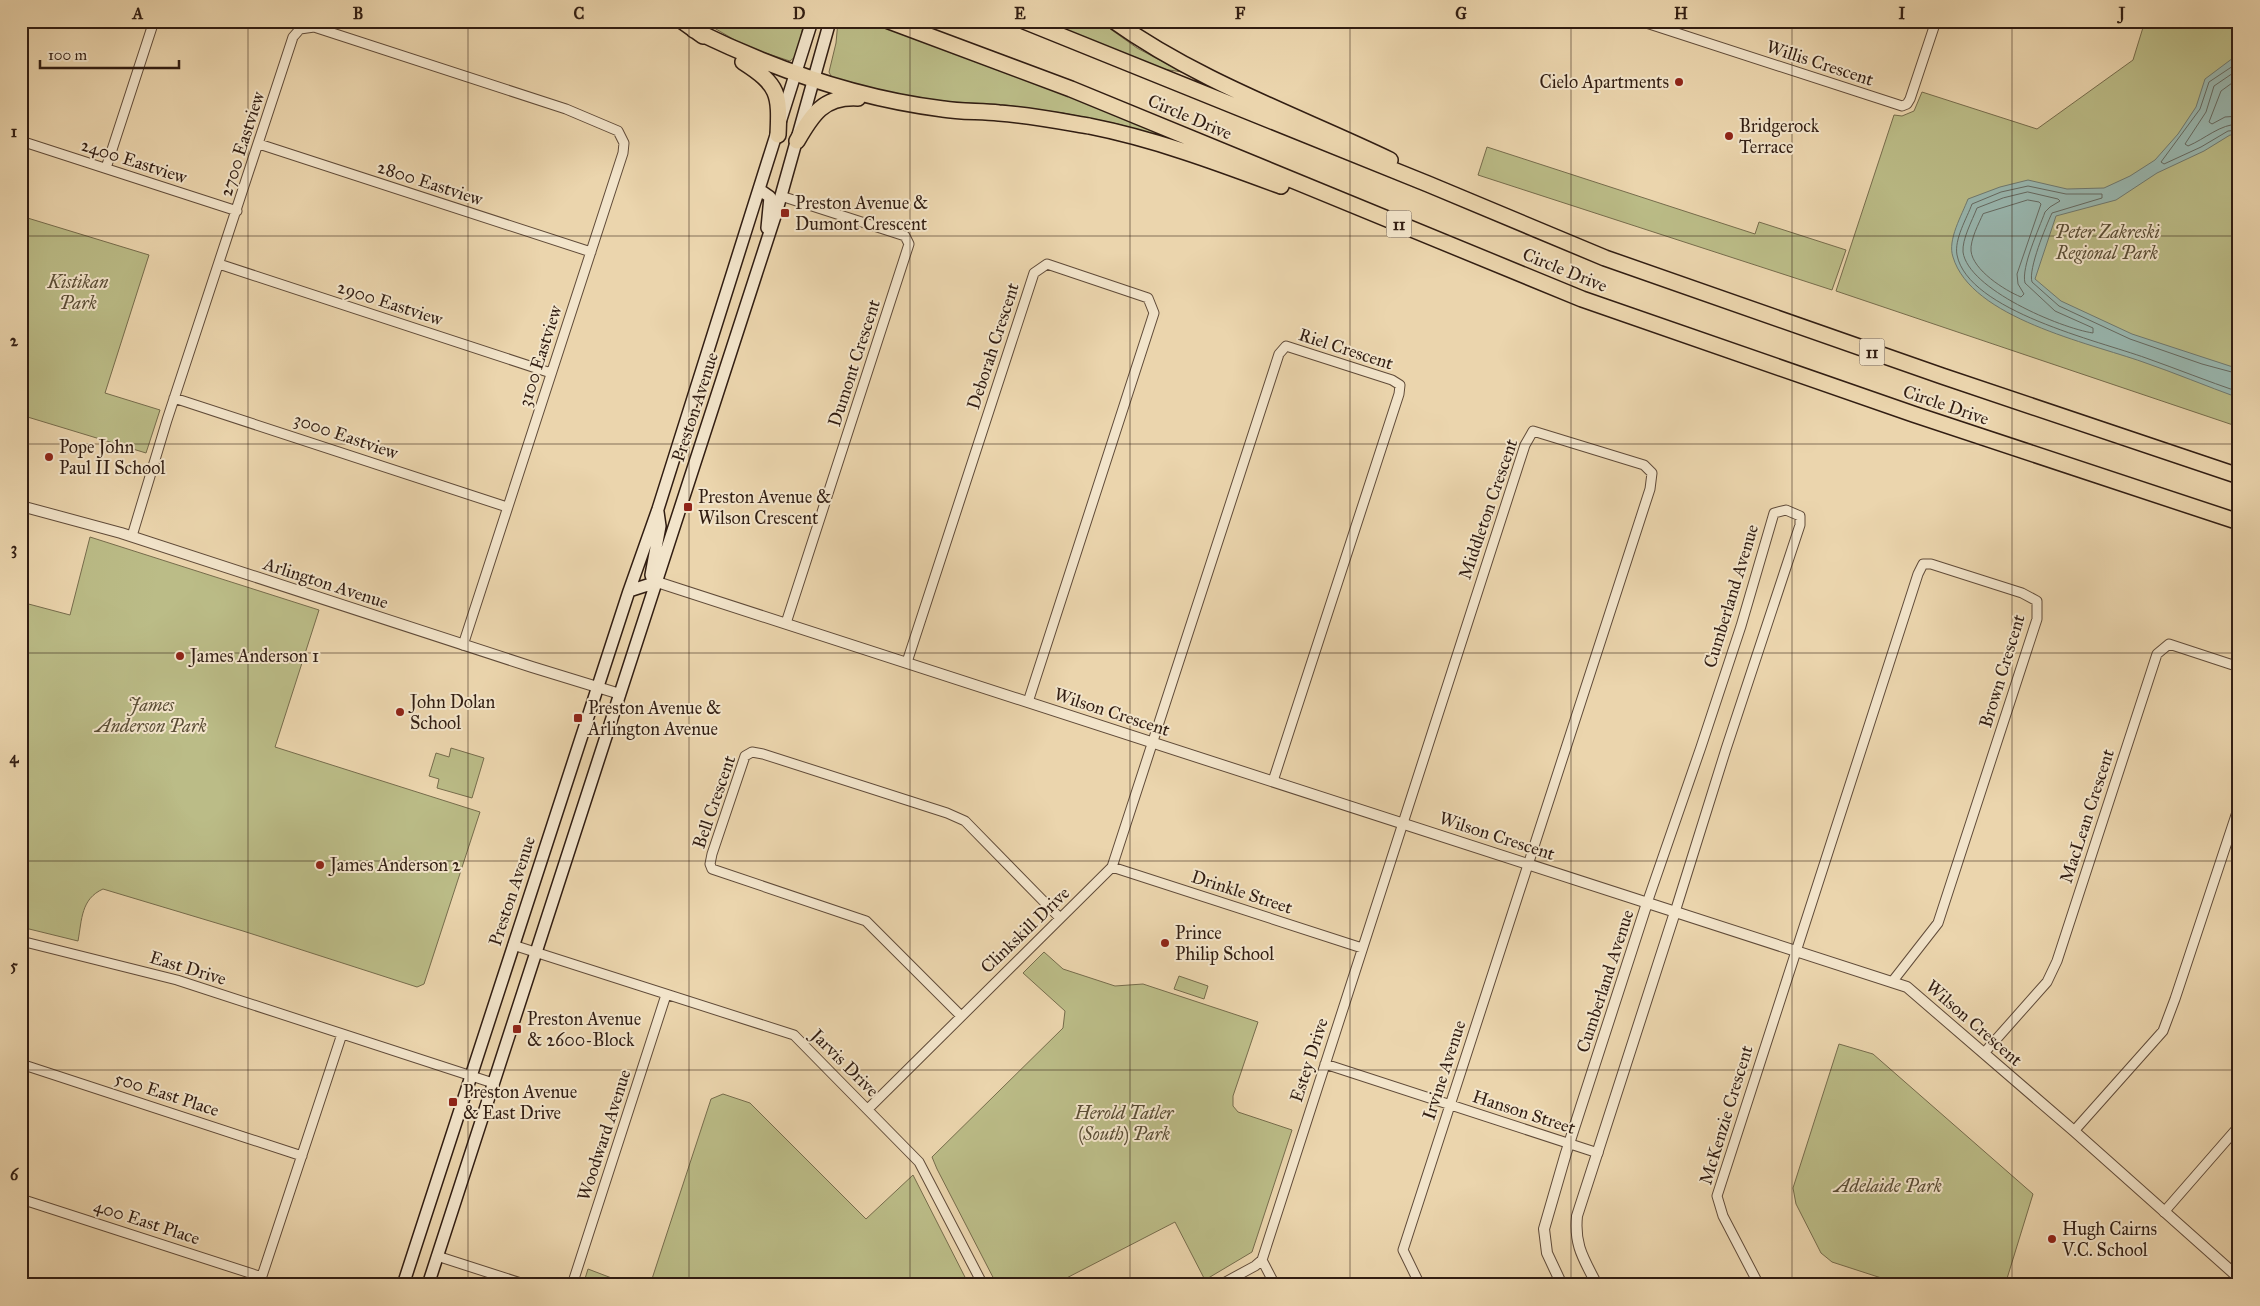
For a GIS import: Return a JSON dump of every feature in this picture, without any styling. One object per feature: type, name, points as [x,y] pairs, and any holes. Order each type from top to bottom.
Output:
[{"type":"highway","name":"Circle Drive","points":[[889,21],[1071,88],[1582,299],[1842,390],[2239,522]]},
{"type":"highway","name":"Circle Drive","points":[[1024,21],[1614,261],[1942,376],[2239,476]]},
{"type":"highway","points":[[1114,21],[1156,48],[1216,79],[1508,218]]},
{"type":"highway","points":[[688,26],[742,54],[796,74],[886,100]]},
{"type":"highway","points":[[688,26],[762,74],[773,88],[780,104],[778,135]]},
{"type":"highway","points":[[797,141],[811,117],[832,101],[847,97],[886,100],[944,110],[1002,113],[1088,126],[1129,135],[1218,162],[1499,264]]},
{"type":"main road","name":"Preston Avenue","points":[[403,1285],[513,944],[629,591],[658,509],[778,135],[812,21]]},
{"type":"main road","name":"Preston Avenue","points":[[428,1285],[781,196],[812,79],[830,21]]},
{"type":"main road","name":"Preston Avenue","points":[[760,190],[770,197],[766,243]]},
{"type":"main road","name":"Preston Avenue","points":[[657,582],[652,578],[651,574],[660,526],[658,509]]},
{"type":"main road","points":[[629,591],[657,582]]},
{"type":"street","points":[[106,168],[154,21]]},
{"type":"street","name":"Willis Crescent","points":[[1640,21],[1902,106],[1907,104],[1910,99],[1936,21]]},
{"type":"street","name":"2700 Eastview","points":[[132,536],[174,398],[260,144],[293,36],[300,28],[314,27],[566,109]]},
{"type":"street","name":"3100 Eastview","points":[[463,645],[623,153],[624,144],[618,131],[566,109]]},
{"type":"street","name":"2400 Eastview","points":[[21,141],[237,212]]},
{"type":"street","name":"2800 Eastview","points":[[260,144],[591,252]]},
{"type":"street","name":"Dumont Crescent","points":[[781,196],[905,236],[909,244],[786,623]]},
{"type":"street","name":"2900 Eastview","points":[[219,264],[552,373]]},
{"type":"street","name":"Deborah Crescent","points":[[907,662],[1034,273],[1047,264],[1148,298],[1154,314],[1028,702]]},
{"type":"street","name":"Riel Crescent","points":[[1152,742],[1279,354],[1286,346],[1392,380],[1400,385],[1399,394],[1273,781]]},
{"type":"street","name":"3000 Eastview","points":[[174,398],[508,507]]},
{"type":"street","name":"Middleton Crescent","points":[[1403,823],[1525,445],[1534,431],[1644,465],[1652,473],[1650,489],[1529,864]]},
{"type":"street","name":"Arlington Avenue","points":[[21,506],[132,536],[463,645],[620,694]]},
{"type":"street","name":"Cumberland Avenue","points":[[1562,1285],[1547,1254],[1544,1229],[1569,1144],[1647,902],[1741,626],[1774,512],[1786,510],[1800,516],[1800,525],[1723,757],[1577,1216],[1575,1234],[1578,1248],[1597,1285]]},
{"type":"street","name":"Brown Crescent","points":[[1795,950],[1918,574],[1923,564],[1941,567],[2022,593],[2037,600],[2038,619],[1938,923],[1892,982]]},
{"type":"street","name":"Wilson Crescent","points":[[657,582],[1795,950],[1912,990],[2239,1278]]},
{"type":"street","name":"MacLean Crescent","points":[[1984,1053],[2047,982],[2057,961],[2157,654],[2169,644],[2239,667]]},
{"type":"street","name":"Clinkskill Drive","points":[[868,1109],[1112,867],[1152,742]]},
{"type":"street","name":"Bell Crescent","points":[[961,1016],[866,921],[712,869],[710,864],[712,854],[745,756],[757,752],[947,813],[965,821],[1060,918]]},
{"type":"street","points":[[2074,1131],[2162,1031],[2175,999],[2239,806]]},
{"type":"street","name":"Estey Drive","points":[[1262,1260],[1403,823]]},
{"type":"street","name":"Irvine Avenue","points":[[1420,1285],[1403,1250],[1529,864]]},
{"type":"street","name":"Drinkle Street","points":[[1112,867],[1362,948]]},
{"type":"street","name":"East Drive","points":[[21,941],[177,980],[493,1083]]},
{"type":"street","name":"Jarvis Drive","points":[[513,944],[794,1036],[919,1162],[983,1285]]},
{"type":"street","name":"McKenzie Crescent","points":[[1758,1285],[1723,1216],[1717,1196],[1795,950]]},
{"type":"street","name":"Woodward Avenue","points":[[572,1285],[666,995]]},
{"type":"street","points":[[260,1281],[342,1034]]},
{"type":"street","name":"500 East Place","points":[[21,1064],[302,1156]]},
{"type":"street","name":"Hanson Street","points":[[1325,1064],[1598,1153]]},
{"type":"street","points":[[2164,1212],[2239,1126]]},
{"type":"street","name":"400 East Place","points":[[21,1198],[260,1281]]},
{"type":"street","points":[[437,1256],[527,1285]]},
{"type":"street","points":[[1220,1285],[1256,1266],[1262,1260],[1275,1285]]},
{"type":"green space","points":[[702,21],[804,21],[797,55],[790,61],[747,47]]},
{"type":"green space","points":[[838,21],[869,21],[1146,124],[1178,141],[1118,124],[1063,113],[1005,105],[906,99],[833,80],[829,72],[836,43]]},
{"type":"green space","points":[[1044,21],[1099,21],[1137,48],[1182,72],[1163,69]]},
{"type":"green space","name":"Peter Zakreski Regional Park","points":[[2145,21],[2239,21],[2239,427],[1836,291],[1894,115],[1902,116],[1914,111],[1922,92],[2037,129],[2133,60]]},
{"type":"green space","points":[[1487,147],[1755,234],[1759,222],[1846,250],[1832,290],[1478,175]]},
{"type":"green space","name":"Kistikan Park","points":[[21,216],[149,255],[105,393],[160,410],[146,453],[21,415]]},
{"type":"green space","name":"James Anderson Park","points":[[90,537],[319,610],[275,747],[480,812],[424,984],[417,987],[243,931],[103,889],[90,898],[86,904],[78,941],[21,927],[21,602],[70,615]]},
{"type":"green space","points":[[451,748],[484,758],[472,798],[437,788],[439,779],[429,776],[436,753],[449,757]]},
{"type":"green space","name":"Herold Tatler (South) Park","points":[[1044,952],[1063,969],[1115,986],[1143,984],[1258,1022],[1233,1096],[1233,1106],[1238,1112],[1292,1130],[1252,1252],[1205,1280],[1175,1222],[1053,1285],[997,1285],[937,1169],[932,1157],[1063,1028],[1065,1011],[1023,973]]},
{"type":"green space","points":[[1179,976],[1208,986],[1204,999],[1174,989]]},
{"type":"green space","name":"Adelaide Park","points":[[1839,1044],[1873,1054],[2033,1194],[2005,1285],[1903,1285],[1832,1262],[1821,1253],[1796,1204],[1793,1188]]},
{"type":"green space","points":[[723,1094],[750,1103],[866,1219],[913,1175],[969,1285],[650,1285],[711,1099]]},
{"type":"green space","points":[[588,1269],[630,1285],[583,1285]]},
{"type":"water","points":[[2239,57],[2239,135],[2230,135],[2204,151],[2157,173],[2116,200],[2056,216],[2035,279],[2061,301],[2132,334],[2239,369],[2239,398],[2155,366],[2064,337],[2034,325],[2007,312],[1983,296],[1964,278],[1953,257],[1952,243],[1968,199],[2000,187],[2028,180],[2067,189],[2104,188],[2130,176],[2155,160],[2178,134],[2196,107],[2205,79],[2233,58]]},
{"type":"place","name":"Cielo Apartments","points":[[1679,82]]},
{"type":"place","name":"Bridgerock Terrace","points":[[1729,136]]},
{"type":"place","name":"Preston Avenue & Dumont Crescent","points":[[785,213]]},
{"type":"place","name":"Pope John Paul II School","points":[[49,457]]},
{"type":"place","name":"Preston Avenue & Wilson Crescent","points":[[688,507]]},
{"type":"place","name":"James Anderson 1","points":[[180,656]]},
{"type":"place","name":"John Dolan School","points":[[400,712]]},
{"type":"place","name":"Preston Avenue & Arlington Avenue","points":[[578,718]]},
{"type":"place","name":"James Anderson 2","points":[[320,865]]},
{"type":"place","name":"Prince Philip School","points":[[1165,943]]},
{"type":"place","name":"Preston Avenue & 2600-Block","points":[[517,1029]]},
{"type":"place","name":"Preston Avenue & East Drive","points":[[453,1102]]},
{"type":"place","name":"Hugh Cairns V.C. School","points":[[2052,1239]]}]
